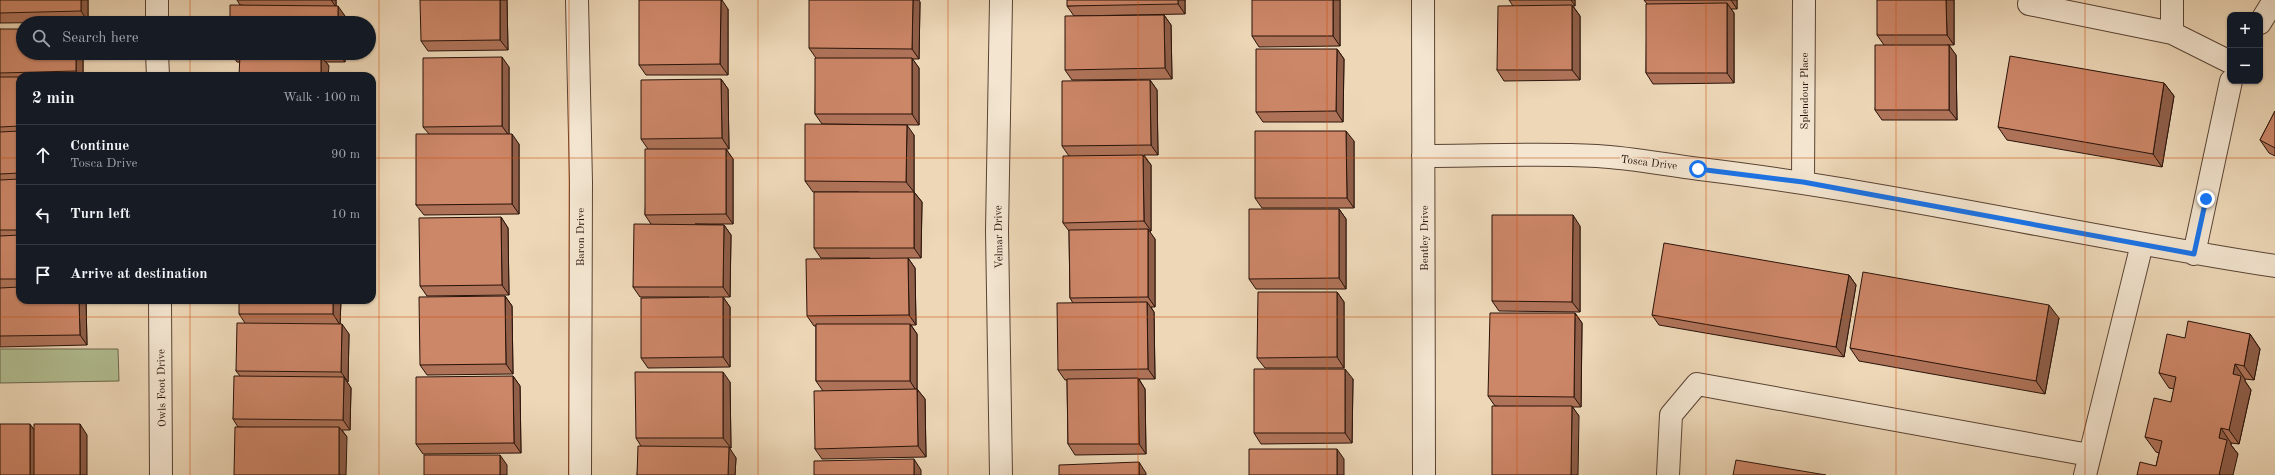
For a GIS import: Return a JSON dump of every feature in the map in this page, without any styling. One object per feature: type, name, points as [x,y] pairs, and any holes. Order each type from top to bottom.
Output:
[{"type":"street","points":[[157,0],[157,16]]},
{"type":"street","name":"Baron Drive","points":[[577,0],[581,182],[580,475]]},
{"type":"street","name":"Velmar Drive","points":[[1001,0],[997,231],[1002,475]]},
{"type":"street","name":"Bentley Drive","points":[[1423,0],[1424,475]]},
{"type":"street","name":"Splendour Place","points":[[1803,182],[1804,0]]},
{"type":"street","points":[[2172,0],[2172,33]]},
{"type":"street","points":[[2263,18],[2274,0]]},
{"type":"street","points":[[2029,4],[2172,33],[2227,60]]},
{"type":"street","points":[[158,60],[158,72]]},
{"type":"street","points":[[2194,254],[2230,84]]},
{"type":"street","name":"Tosca Drive","points":[[1424,156],[1597,156],[1655,162],[1803,182],[2194,254],[2275,266]]},
{"type":"street","points":[[1668,475],[1671,415],[1697,384],[2087,465],[2142,244]]},
{"type":"street","name":"Owls Foot Drive","points":[[160,304],[161,475]]},
{"type":"green space","points":[[0,349],[118,349],[119,381],[0,383]]},
{"type":"building","points":[[0,0],[81,0],[81,11],[0,13]]},
{"type":"building","points":[[420,0],[500,0],[500,40],[421,41]]},
{"type":"building","points":[[639,0],[721,0],[720,64],[639,65]]},
{"type":"building","points":[[809,0],[913,0],[912,49],[809,48]]},
{"type":"building","points":[[1067,0],[1178,0],[1178,4],[1067,6]]},
{"type":"building","points":[[1252,0],[1333,0],[1333,36],[1252,36]]},
{"type":"building","points":[[1877,0],[1946,0],[1947,35],[1877,35]]},
{"type":"building","points":[[1727,3],[1727,73],[1646,73],[1646,4]]},
{"type":"building","points":[[230,5],[338,6],[338,16],[230,16]]},
{"type":"building","points":[[1572,5],[1572,70],[1497,70],[1498,6]]},
{"type":"building","points":[[1164,15],[1165,68],[1065,70],[1065,16]]},
{"type":"building","points":[[0,29],[16,29],[16,60],[76,60],[76,71],[0,73]]},
{"type":"building","points":[[1875,45],[1949,45],[1949,110],[1875,110]]},
{"type":"building","points":[[1256,49],[1337,49],[1336,111],[1256,112]]},
{"type":"building","points":[[2010,56],[2164,83],[2153,154],[1998,127]]},
{"type":"building","points":[[502,57],[502,126],[423,127],[423,58]]},
{"type":"building","points":[[815,58],[912,58],[912,114],[815,114]]},
{"type":"building","points":[[240,60],[321,60],[321,72],[239,72]]},
{"type":"building","points":[[0,77],[16,77],[16,126],[0,127]]},
{"type":"building","points":[[721,79],[722,138],[641,139],[641,80]]},
{"type":"building","points":[[1150,80],[1151,145],[1062,146],[1062,81]]},
{"type":"building","points":[[2275,111],[2275,148],[2260,140]]},
{"type":"building","points":[[805,124],[907,125],[906,182],[805,181]]},
{"type":"building","points":[[16,131],[16,173],[0,174],[0,132]]},
{"type":"building","points":[[1255,131],[1346,131],[1347,198],[1255,198]]},
{"type":"building","points":[[416,134],[512,134],[512,204],[416,205]]},
{"type":"building","points":[[645,149],[726,149],[726,214],[645,215]]},
{"type":"building","points":[[1143,155],[1144,221],[1063,223],[1063,156]]},
{"type":"building","points":[[16,179],[16,230],[0,230],[0,180]]},
{"type":"building","points":[[814,192],[914,192],[914,248],[814,248]]},
{"type":"building","points":[[1249,209],[1339,209],[1339,278],[1249,279]]},
{"type":"building","points":[[1492,215],[1573,215],[1572,302],[1492,301]]},
{"type":"building","points":[[501,217],[502,285],[420,286],[419,218]]},
{"type":"building","points":[[634,224],[724,225],[723,287],[633,287]]},
{"type":"building","points":[[1148,229],[1148,297],[1070,298],[1069,230]]},
{"type":"building","points":[[16,235],[16,279],[0,279],[0,236]]},
{"type":"building","points":[[1664,243],[1849,275],[1836,347],[1652,315]]},
{"type":"building","points":[[908,258],[909,315],[807,316],[806,259]]},
{"type":"building","points":[[1863,272],[2049,305],[2036,381],[1850,348]]},
{"type":"building","points":[[16,287],[16,304],[79,304],[80,335],[0,336],[0,288]]},
{"type":"building","points":[[1258,292],[1337,292],[1337,357],[1257,358]]},
{"type":"building","points":[[505,296],[506,364],[420,365],[419,297]]},
{"type":"building","points":[[723,297],[723,357],[641,358],[641,298]]},
{"type":"building","points":[[1147,302],[1148,369],[1058,370],[1057,303]]},
{"type":"building","points":[[239,304],[333,304],[333,314],[239,314]]},
{"type":"building","points":[[1490,313],[1575,313],[1574,397],[1488,396]]},
{"type":"building","points":[[2188,321],[2250,334],[2244,366],[2235,364],[2233,374],[2241,376],[2229,430],[2221,428],[2219,438],[2227,440],[2219,475],[2137,475],[2140,462],[2156,466],[2162,441],[2145,437],[2154,398],[2171,402],[2176,377],[2159,373],[2167,334],[2185,338]]},
{"type":"building","points":[[237,323],[342,324],[341,372],[236,371]]},
{"type":"building","points":[[816,324],[910,324],[910,381],[816,381]]},
{"type":"building","points":[[1254,369],[1345,369],[1345,433],[1254,433]]},
{"type":"building","points":[[635,372],[723,372],[723,438],[636,438]]},
{"type":"building","points":[[234,376],[344,377],[343,420],[233,419]]},
{"type":"building","points":[[513,376],[514,443],[416,444],[416,377]]},
{"type":"building","points":[[1138,378],[1139,444],[1068,444],[1067,379]]},
{"type":"building","points":[[917,389],[918,446],[815,449],[814,391]]},
{"type":"building","points":[[1492,406],[1572,406],[1571,475],[1492,475]]},
{"type":"building","points":[[0,424],[30,424],[30,475],[0,475]]},
{"type":"building","points":[[34,424],[80,424],[80,475],[34,475]]},
{"type":"building","points":[[235,427],[339,427],[339,475],[234,475]]},
{"type":"building","points":[[638,446],[729,447],[728,475],[637,475]]},
{"type":"building","points":[[1249,449],[1337,449],[1337,475],[1249,475]]},
{"type":"building","points":[[424,455],[500,455],[500,475],[424,475]]},
{"type":"building","points":[[914,459],[914,475],[814,475],[814,461]]},
{"type":"building","points":[[1736,460],[1826,475],[1733,475]]},
{"type":"building","points":[[1139,462],[1139,475],[1059,475],[1059,465]]},
{"type":"route","points":[[1698,169],[1803,182],[2194,254],[2206,199]]}]
